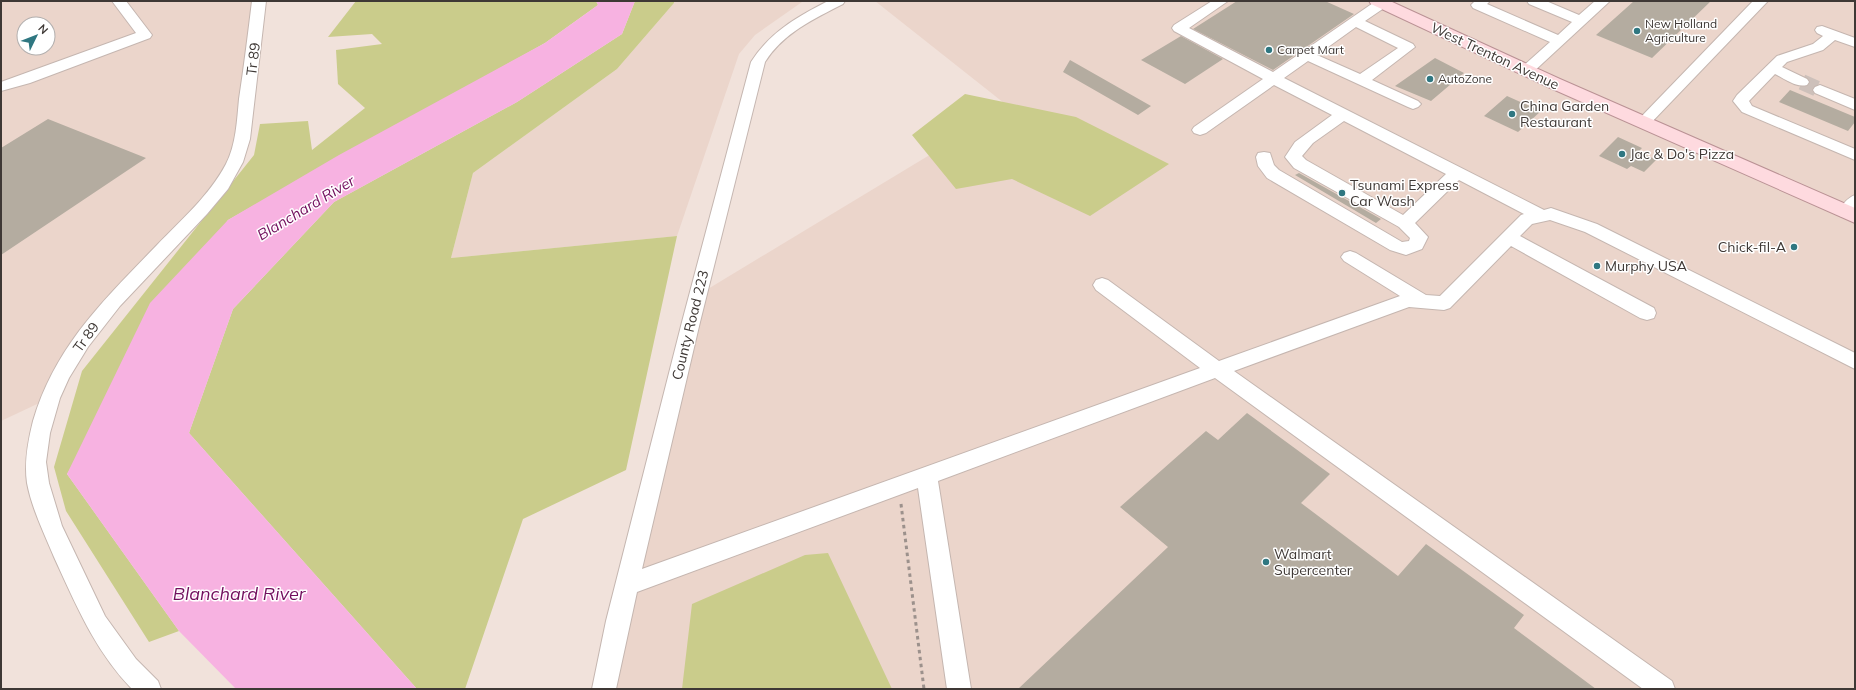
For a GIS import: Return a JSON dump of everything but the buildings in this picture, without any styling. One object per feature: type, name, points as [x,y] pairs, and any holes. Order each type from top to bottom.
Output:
[{"type":"main road","name":"West Trenton Avenue","points":[[1379,2],[1526,71],[1643,123],[1852,210]]},
{"type":"street","points":[[1,87],[25,80],[145,35],[119,1]]},
{"type":"street","name":"Tr 89","points":[[149,689],[127,667],[97,624],[52,526],[38,483],[36,462],[40,433],[50,398],[60,375],[81,342],[114,301],[201,210],[222,185],[235,162],[242,139],[259,1]]},
{"type":"street","name":"County Road 223","points":[[604,689],[627,585],[691,322],[758,62],[765,51],[788,30],[838,1]]},
{"type":"street","points":[[1221,1],[1179,28],[1274,79],[1542,216]]},
{"type":"street","points":[[1483,1],[1478,5],[1560,41]]},
{"type":"street","points":[[1534,1],[1582,21]]},
{"type":"street","points":[[1526,71],[1603,1]]},
{"type":"street","points":[[1643,123],[1761,1]]},
{"type":"street","points":[[1200,130],[1356,22],[1379,2]]},
{"type":"street","points":[[1356,22],[1408,47],[1362,80]]},
{"type":"street","points":[[1855,43],[1827,32],[1818,47],[1788,56],[1773,68],[1742,98],[1741,101],[1747,109],[1855,155]]},
{"type":"street","points":[[1308,56],[1414,104]]},
{"type":"street","points":[[1773,68],[1802,82]]},
{"type":"street","points":[[1820,90],[1855,105]]},
{"type":"street","points":[[1264,157],[1266,166],[1273,174],[1396,246],[1406,249],[1416,245],[1419,237],[1405,223],[1300,164],[1293,157],[1295,151],[1342,114]]},
{"type":"street","points":[[1405,223],[1427,200],[1457,173]]},
{"type":"street","points":[[627,585],[1408,300],[1444,303],[1527,218],[1551,214],[1591,228],[1855,362]]},
{"type":"street","points":[[1508,238],[1647,313]]},
{"type":"street","points":[[1350,257],[1422,301]]},
{"type":"street","points":[[1102,286],[1216,370],[1663,689]]},
{"type":"street","points":[[927,475],[959,689]]},
{"type":"path","points":[[898,486],[924,689]]},
{"type":"shaded area","points":[[1,1],[259,1],[242,139],[225,178],[114,301],[50,398],[1,421]]},
{"type":"shaded area","points":[[674,1],[802,2],[755,35],[739,54],[677,236],[451,258],[473,173],[617,69],[674,3]]},
{"type":"shaded area","points":[[875,1],[1855,1],[1855,689],[604,689],[698,295],[1009,107]]},
{"type":"green space","points":[[356,1],[596,1],[598,5],[545,43],[228,220],[67,474],[179,631],[149,642],[66,511],[54,467],[82,371],[254,155],[260,124],[308,121],[312,150],[365,108],[338,84],[336,50],[382,44],[372,34],[328,37]]},
{"type":"green space","points":[[635,1],[674,1],[674,3],[617,69],[473,173],[451,258],[677,236],[626,470],[523,519],[465,689],[417,689],[189,433],[233,309],[334,202],[517,102],[622,34]]},
{"type":"green space","points":[[965,94],[1076,117],[1169,164],[1090,216],[1012,179],[956,189],[912,135]]},
{"type":"green space","points":[[828,553],[892,689],[682,689],[692,604],[805,555]]},
{"type":"water","name":"Blanchard River","points":[[596,1],[635,1],[622,34],[517,102],[334,202],[233,309],[189,433],[417,689],[236,689],[179,631],[67,474],[150,303],[228,220],[339,155],[545,43],[598,5]]},
{"type":"tunnel","points":[[1802,82],[1820,90]]},
{"type":"place","name":"New Holland Agriculture","points":[[1637,31]]},
{"type":"place","name":"Carpet Mart","points":[[1269,50]]},
{"type":"place","name":"AutoZone","points":[[1430,79]]},
{"type":"place","name":"China Garden Restaurant","points":[[1512,114]]},
{"type":"place","name":"Jac & Do's Pizza","points":[[1622,154]]},
{"type":"place","name":"Tsunami Express Car Wash","points":[[1342,193]]},
{"type":"place","name":"Chick-fil-A","points":[[1794,247]]},
{"type":"place","name":"Murphy USA","points":[[1597,266]]},
{"type":"place","name":"Walmart Supercenter","points":[[1266,562]]}]
